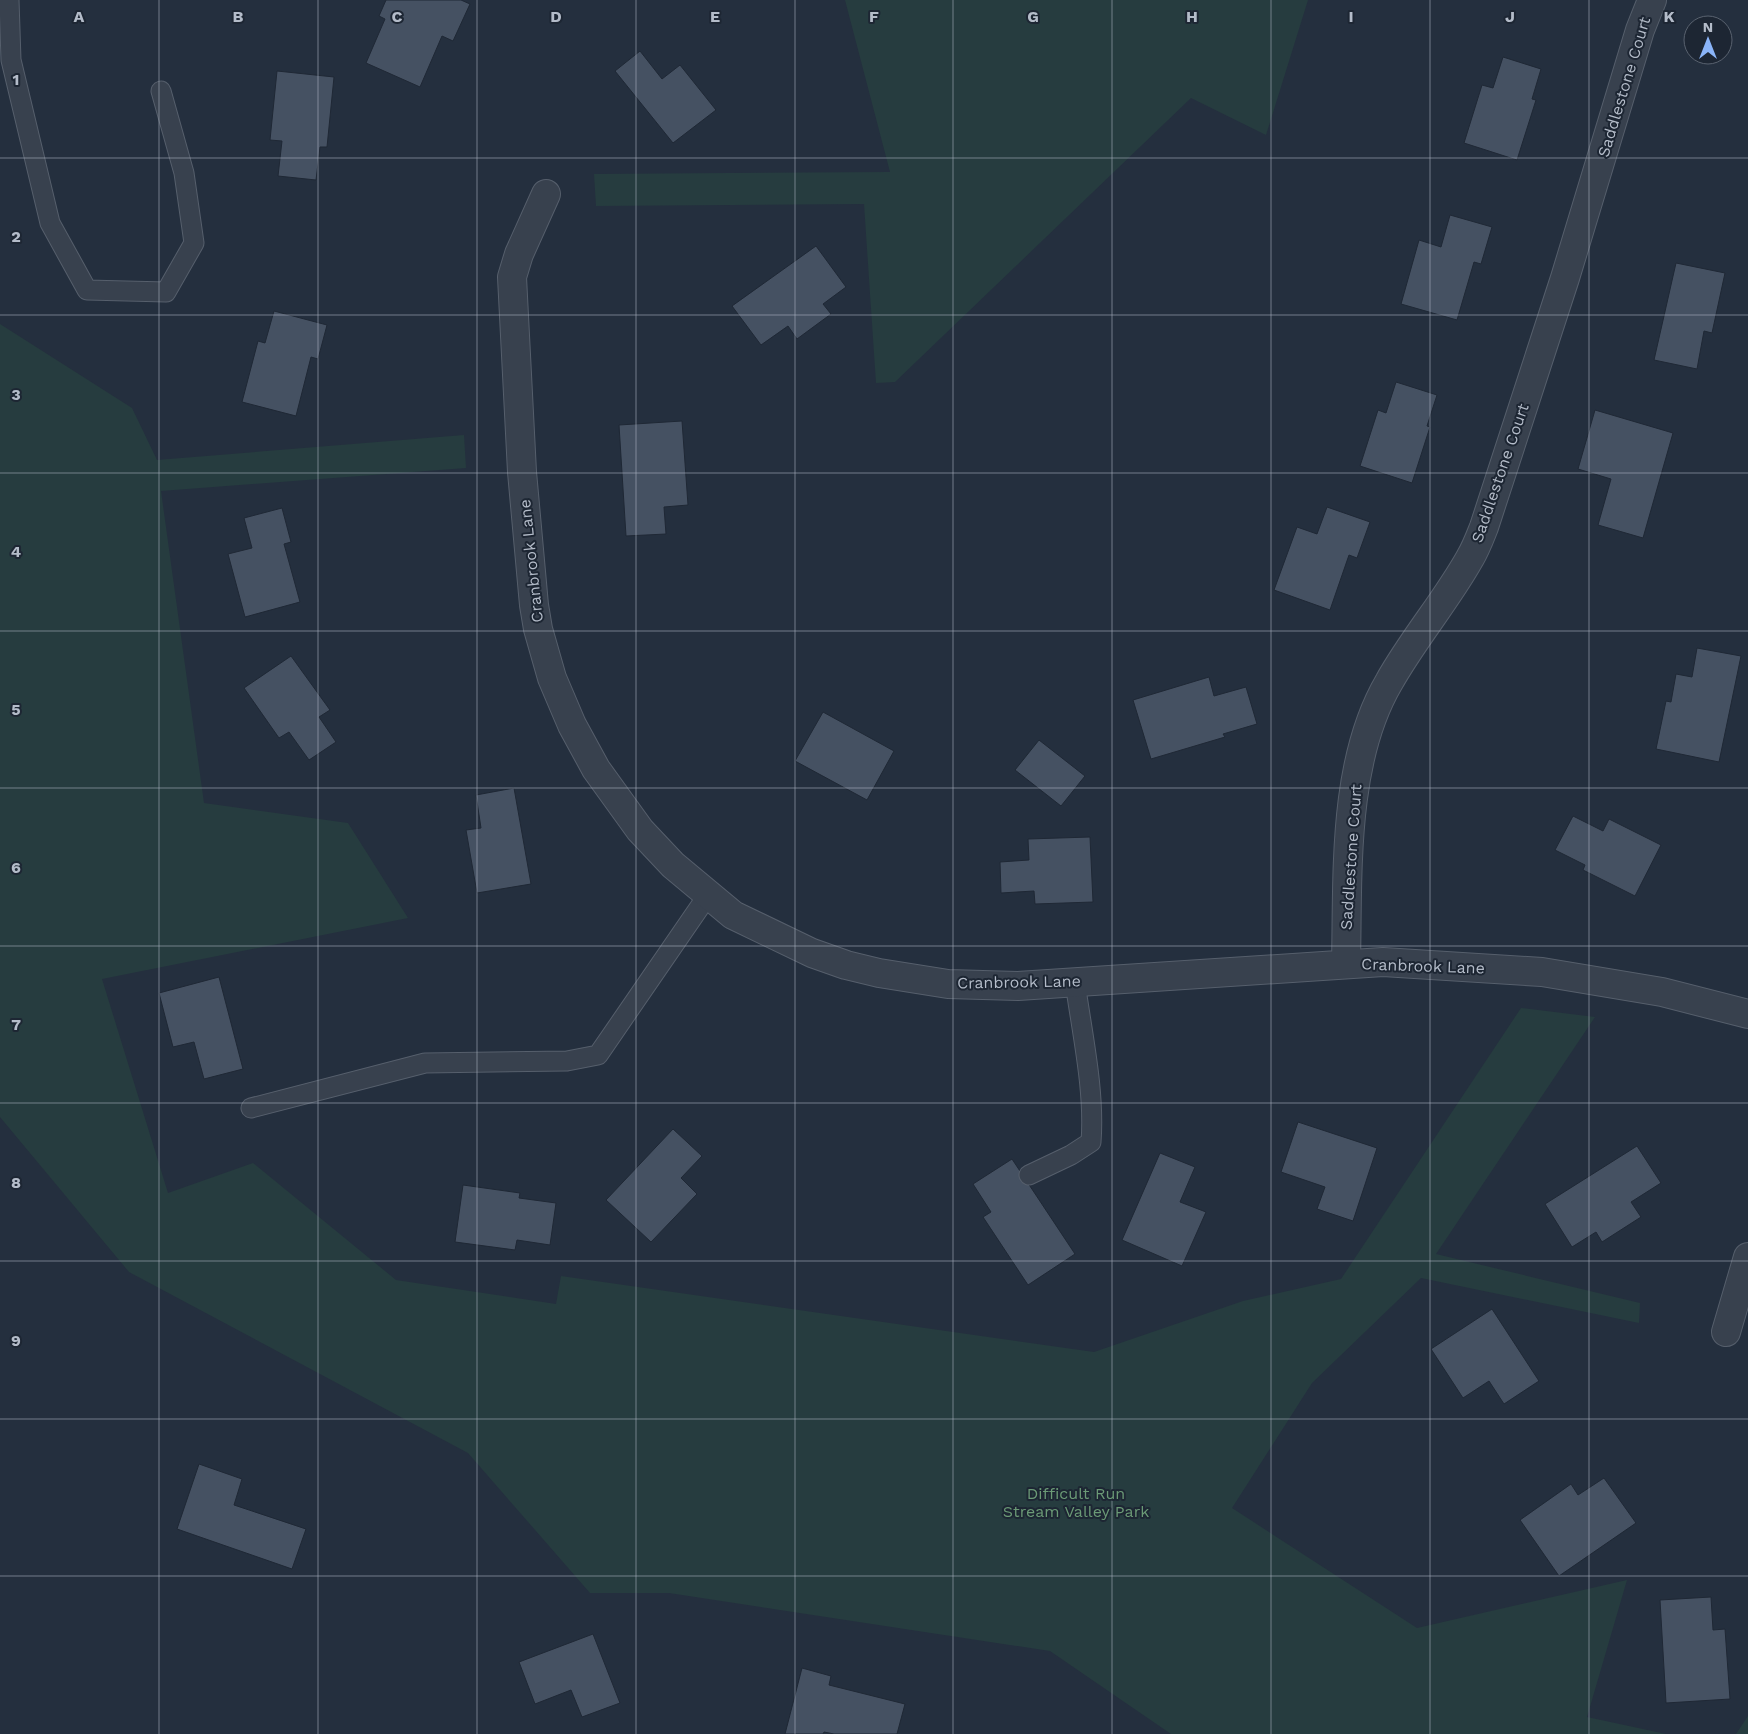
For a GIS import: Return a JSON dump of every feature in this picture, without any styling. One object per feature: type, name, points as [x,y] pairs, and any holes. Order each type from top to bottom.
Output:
[{"type":"street","name":"Saddlestone Court","points":[[1346,964],[1352,801],[1360,760],[1371,721],[1388,683],[1470,558],[1484,527],[1565,278],[1640,30],[1652,0]]},
{"type":"street","name":"Cranbrook Lane","points":[[546,194],[519,254],[512,277],[522,472],[534,605],[538,629],[552,678],[572,725],[596,769],[640,830],[673,865],[733,916],[812,953],[846,965],[879,974],[948,984],[1018,986],[1383,962],[1542,972],[1662,992],[1748,1014]]},
{"type":"street","points":[[1726,1332],[1748,1257]]},
{"type":"lane","points":[[9,0],[5,56],[50,223],[87,290],[166,292],[194,243],[184,173],[161,91]]},
{"type":"lane","points":[[251,1108],[426,1063],[567,1061],[598,1055],[708,895]]},
{"type":"lane","points":[[1029,1175],[1071,1155],[1091,1142],[1093,1122],[1090,1091],[1075,982]]},
{"type":"green space","points":[[845,0],[1308,0],[1266,135],[1191,98],[895,382],[876,383],[864,204],[596,206],[594,174],[890,172]]},
{"type":"green space","name":"Difficult Run Stream Valley Park","points":[[0,324],[132,408],[157,460],[464,435],[466,468],[161,491],[204,803],[348,823],[408,918],[102,979],[168,1193],[253,1163],[396,1280],[556,1304],[561,1276],[1094,1352],[1243,1301],[1341,1279],[1521,1008],[1595,1017],[1436,1254],[1640,1303],[1639,1323],[1421,1278],[1312,1383],[1232,1508],[1417,1628],[1627,1580],[1587,1717],[1666,1734],[1171,1734],[1050,1651],[669,1593],[590,1593],[468,1453],[129,1272],[0,1117]]},
{"type":"green space","points":[[1748,1716],[1748,1734],[1736,1734]]},
{"type":"building","points":[[386,0],[461,0],[470,4],[453,41],[442,36],[420,87],[366,63],[385,19],[379,16]]},
{"type":"building","points":[[640,51],[662,79],[680,65],[716,110],[673,143],[615,71]]},
{"type":"building","points":[[1503,57],[1541,69],[1532,99],[1536,100],[1517,160],[1464,143],[1482,85],[1493,88]]},
{"type":"building","points":[[277,71],[334,77],[327,147],[320,147],[316,180],[278,176],[282,141],[270,140]]},
{"type":"building","points":[[1450,215],[1492,227],[1481,264],[1474,262],[1457,320],[1401,304],[1419,240],[1441,247]]},
{"type":"building","points":[[816,246],[846,287],[823,304],[831,314],[797,339],[788,326],[761,345],[732,306]]},
{"type":"building","points":[[1676,263],[1725,273],[1712,333],[1704,331],[1697,369],[1654,360]]},
{"type":"building","points":[[274,311],[327,325],[318,359],[311,357],[296,416],[242,402],[258,341],[265,343]]},
{"type":"building","points":[[1396,382],[1437,395],[1427,426],[1430,427],[1412,483],[1360,466],[1378,410],[1386,413]]},
{"type":"building","points":[[1595,410],[1673,433],[1643,538],[1598,525],[1611,479],[1578,469]]},
{"type":"building","points":[[682,421],[688,505],[664,507],[666,534],[626,536],[619,425]]},
{"type":"building","points":[[1327,507],[1370,522],[1357,558],[1349,555],[1330,610],[1274,590],[1297,527],[1317,534]]},
{"type":"building","points":[[282,508],[291,542],[284,544],[300,602],[245,617],[228,554],[252,548],[244,518]]},
{"type":"building","points":[[1697,648],[1741,656],[1719,762],[1656,749],[1666,701],[1671,702],[1676,674],[1692,677]]},
{"type":"building","points":[[291,656],[330,710],[319,717],[336,742],[309,760],[289,732],[279,738],[244,688]]},
{"type":"building","points":[[1209,677],[1214,696],[1246,687],[1257,724],[1223,734],[1225,737],[1151,759],[1133,700]]},
{"type":"building","points":[[823,712],[894,751],[867,800],[795,761]]},
{"type":"building","points":[[1039,740],[1085,776],[1061,806],[1015,770]]},
{"type":"building","points":[[514,788],[531,884],[477,893],[466,830],[481,828],[476,795]]},
{"type":"building","points":[[1573,816],[1603,831],[1609,819],[1661,845],[1635,896],[1583,870],[1585,865],[1555,850]]},
{"type":"building","points":[[1090,837],[1093,902],[1035,904],[1034,891],[1001,893],[1000,862],[1029,860],[1028,839]]},
{"type":"building","points":[[219,977],[243,1069],[204,1079],[194,1042],[173,1047],[159,993]]},
{"type":"building","points":[[1298,1122],[1377,1148],[1353,1221],[1317,1209],[1325,1187],[1281,1172]]},
{"type":"building","points":[[673,1129],[702,1156],[681,1178],[697,1194],[651,1242],[606,1200]]},
{"type":"building","points":[[1637,1146],[1661,1183],[1631,1202],[1641,1217],[1602,1242],[1596,1232],[1572,1247],[1545,1204]]},
{"type":"building","points":[[1160,1153],[1195,1167],[1180,1202],[1206,1212],[1182,1266],[1122,1240]]},
{"type":"building","points":[[1012,1159],[1075,1254],[1028,1285],[983,1217],[991,1212],[973,1184]]},
{"type":"building","points":[[463,1185],[520,1193],[519,1198],[556,1203],[550,1245],[517,1240],[515,1250],[455,1242]]},
{"type":"building","points":[[1492,1309],[1539,1381],[1504,1404],[1489,1381],[1463,1398],[1431,1349]]},
{"type":"building","points":[[199,1464],[242,1479],[234,1505],[306,1529],[292,1569],[177,1529]]},
{"type":"building","points":[[1604,1478],[1636,1523],[1559,1576],[1520,1520],[1571,1484],[1578,1495]]},
{"type":"building","points":[[1711,1597],[1713,1630],[1725,1629],[1730,1699],[1666,1703],[1660,1600]]},
{"type":"building","points":[[593,1634],[620,1703],[582,1717],[571,1690],[535,1704],[519,1662]]},
{"type":"building","points":[[802,1668],[831,1676],[829,1685],[905,1704],[897,1734],[834,1734],[824,1732],[823,1734],[785,1734]]}]
